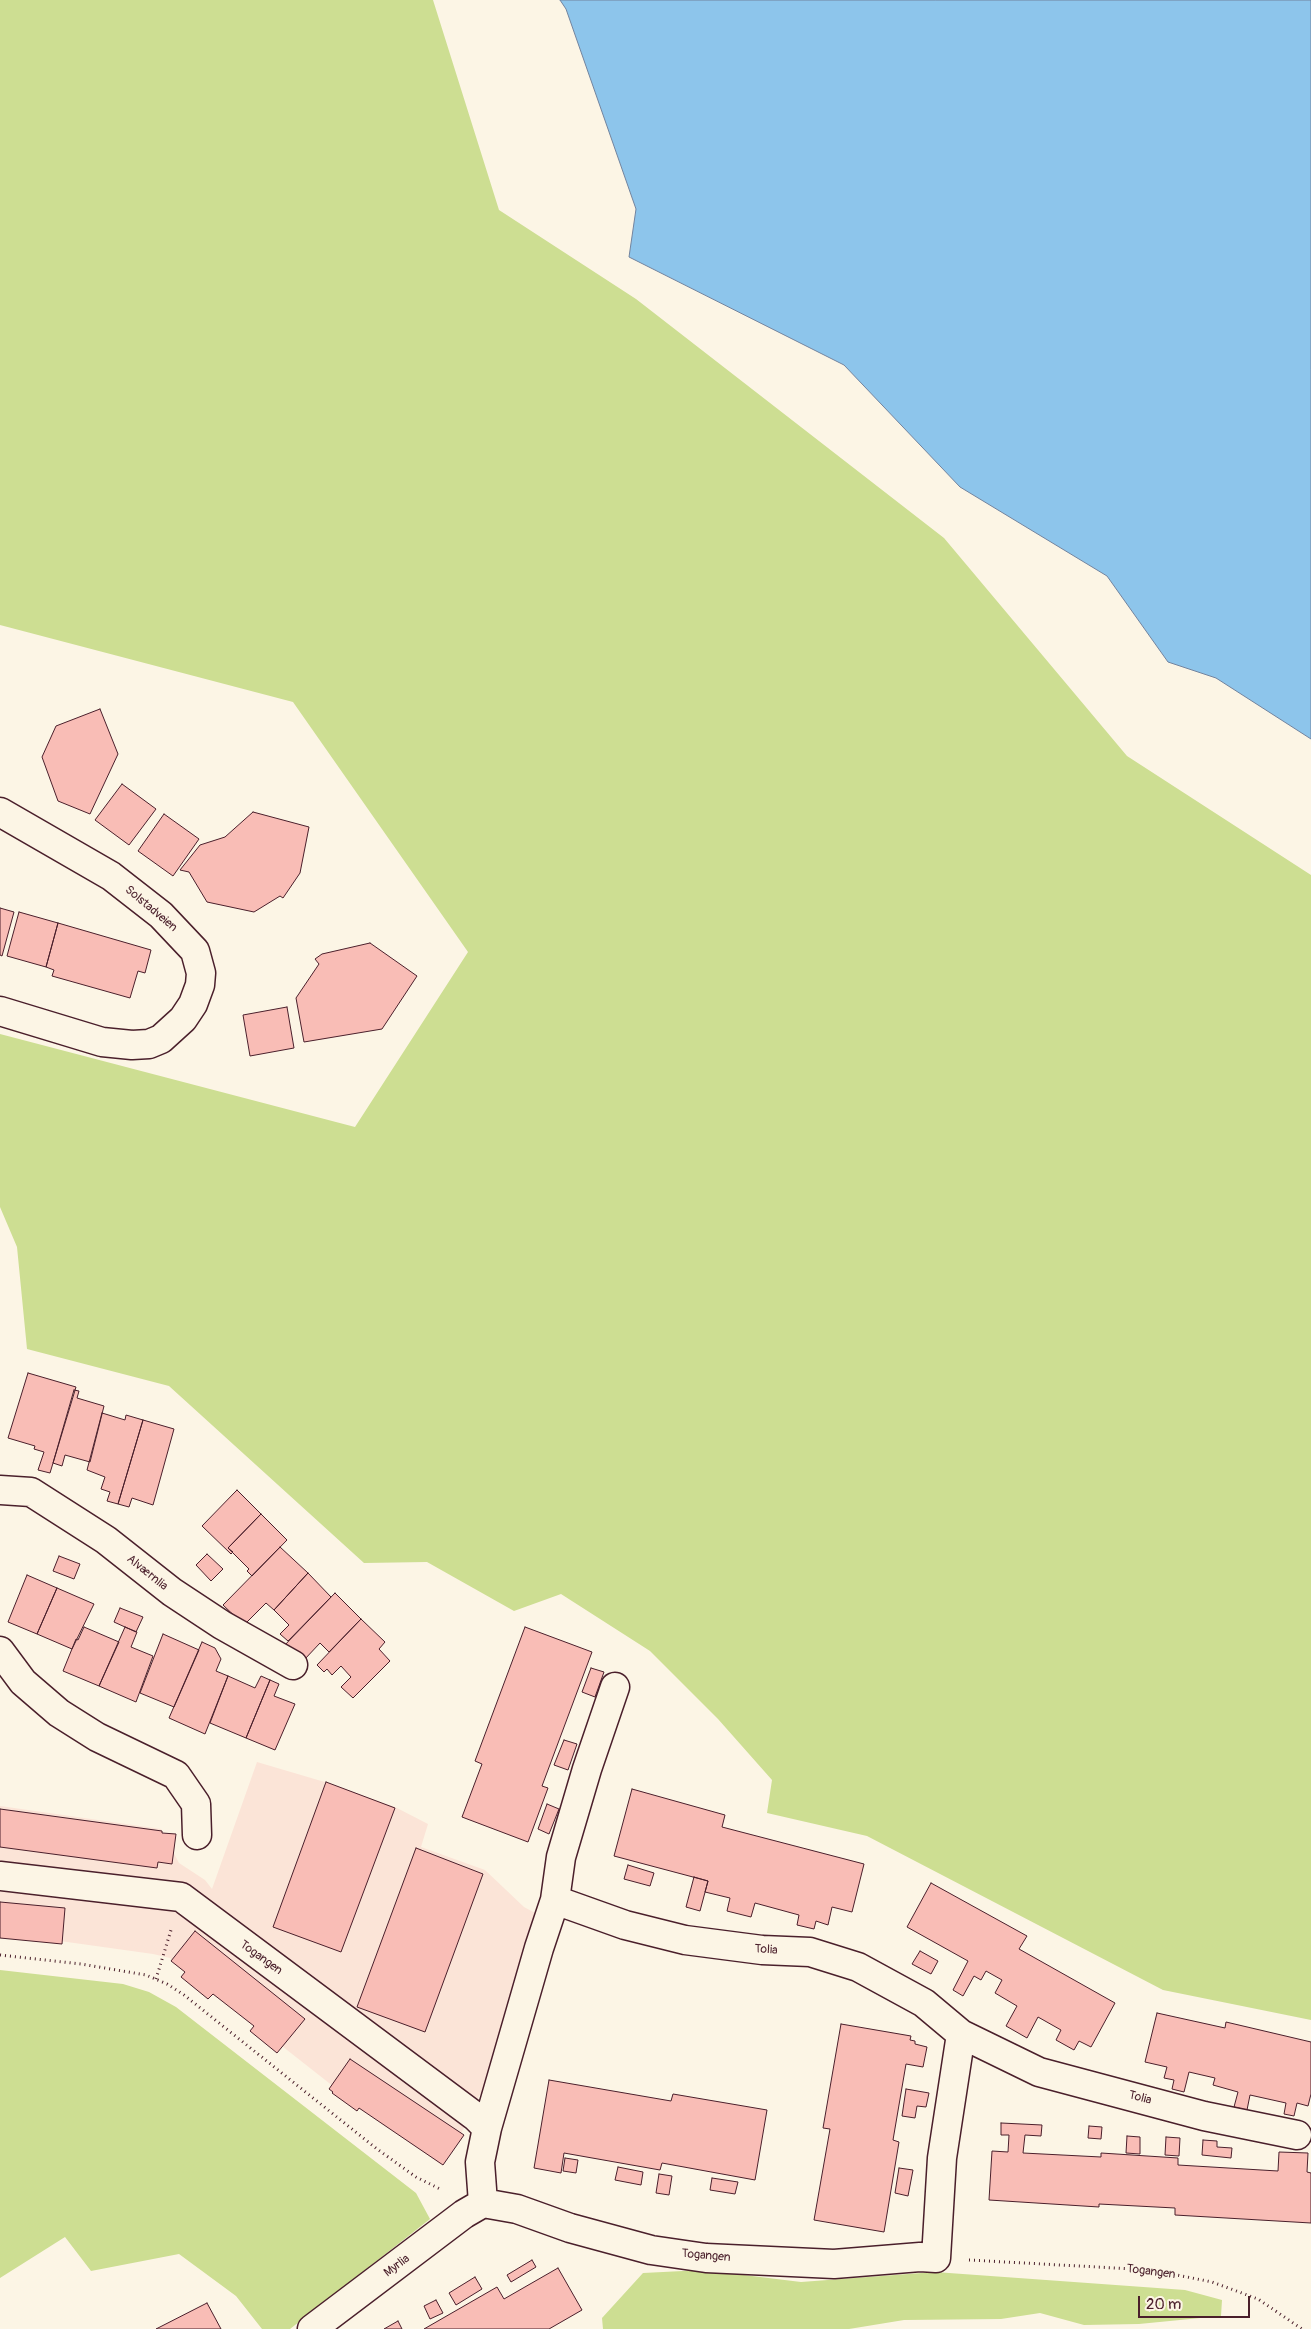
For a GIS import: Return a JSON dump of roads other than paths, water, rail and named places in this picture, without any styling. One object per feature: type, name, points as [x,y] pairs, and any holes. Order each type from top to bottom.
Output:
[{"type":"street","name":"Solstadveien","points":[[0,812],[111,876],[161,915],[195,951],[200,963],[200,985],[193,1004],[183,1019],[161,1039],[149,1044],[132,1045],[102,1042],[0,1011]]},
{"type":"street","name":"Alværnlia","points":[[0,1490],[31,1492],[106,1540],[180,1598],[222,1625],[293,1665]]},
{"type":"street","points":[[0,1651],[23,1682],[59,1713],[97,1737],[176,1776],[196,1804],[197,1835]]},
{"type":"street","points":[[483,2203],[480,2162],[487,2128],[539,1948],[555,1900],[561,1857],[587,1769],[616,1687]]},
{"type":"street","name":"Togangen","points":[[0,1876],[181,1897],[487,2128]]},
{"type":"street","name":"Tolia","points":[[555,1900],[624,1925],[685,1940],[762,1950],[810,1952],[858,1966],[924,2003],[961,2034],[1039,2072],[1204,2116],[1297,2135]]},
{"type":"street","name":"Togangen","points":[[483,2203],[517,2209],[570,2228],[651,2250],[706,2258],[834,2264],[920,2256],[936,2258],[942,2158],[961,2034]]},
{"type":"street","name":"Myrlia","points":[[312,2329],[464,2214],[483,2203]]},
{"type":"water","points":[[560,0],[1311,0],[1311,739],[1216,678],[1168,662],[1107,576],[960,487],[844,365],[629,257],[636,209],[566,9]]}]
